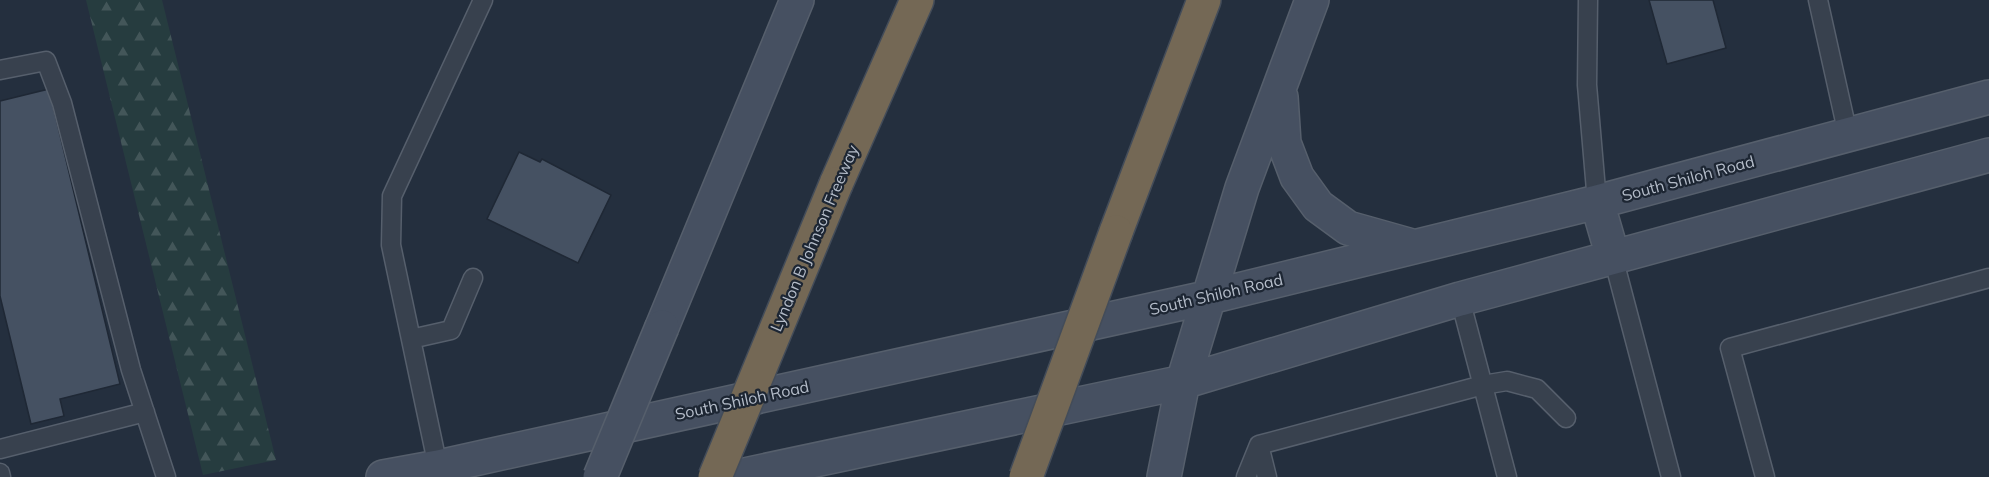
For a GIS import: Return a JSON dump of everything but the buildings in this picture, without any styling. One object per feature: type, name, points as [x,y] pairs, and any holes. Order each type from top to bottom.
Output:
[{"type":"highway","name":"Lyndon B Johnson Freeway","points":[[715,477],[836,184],[917,0]]},
{"type":"highway","points":[[1026,477],[1204,0]]},
{"type":"main road","points":[[600,477],[797,0]]},
{"type":"main road","points":[[1164,477],[1183,382],[1242,188],[1312,0]]},
{"type":"main road","points":[[1280,88],[1284,143],[1297,177],[1318,206],[1348,228],[1413,247]]},
{"type":"main road","name":"South Shiloh Road","points":[[383,477],[439,472],[1210,297],[1597,202],[1989,97]]},
{"type":"main road","points":[[735,477],[1183,382],[1460,299],[1989,155]]},
{"type":"main road","points":[[1597,202],[1613,257]]},
{"type":"lane","points":[[439,472],[391,245],[392,196],[483,0]]},
{"type":"lane","points":[[1588,0],[1587,85],[1597,202]]},
{"type":"lane","points":[[1818,0],[1848,135]]},
{"type":"lane","points":[[0,70],[46,61],[62,103],[131,370],[165,477]]},
{"type":"lane","points":[[1613,257],[1671,477]]},
{"type":"lane","points":[[411,339],[451,330],[473,278]]},
{"type":"lane","points":[[1765,477],[1730,348],[1989,278]]},
{"type":"lane","points":[[1460,299],[1507,477]]},
{"type":"lane","points":[[1259,445],[1483,385],[1507,381],[1537,389],[1566,418]]},
{"type":"lane","points":[[0,449],[145,412]]},
{"type":"lane","points":[[1246,477],[1259,445]]},
{"type":"lane","points":[[1259,445],[1267,477]]},
{"type":"green space","points":[[86,0],[162,0],[276,460],[203,475]]}]
